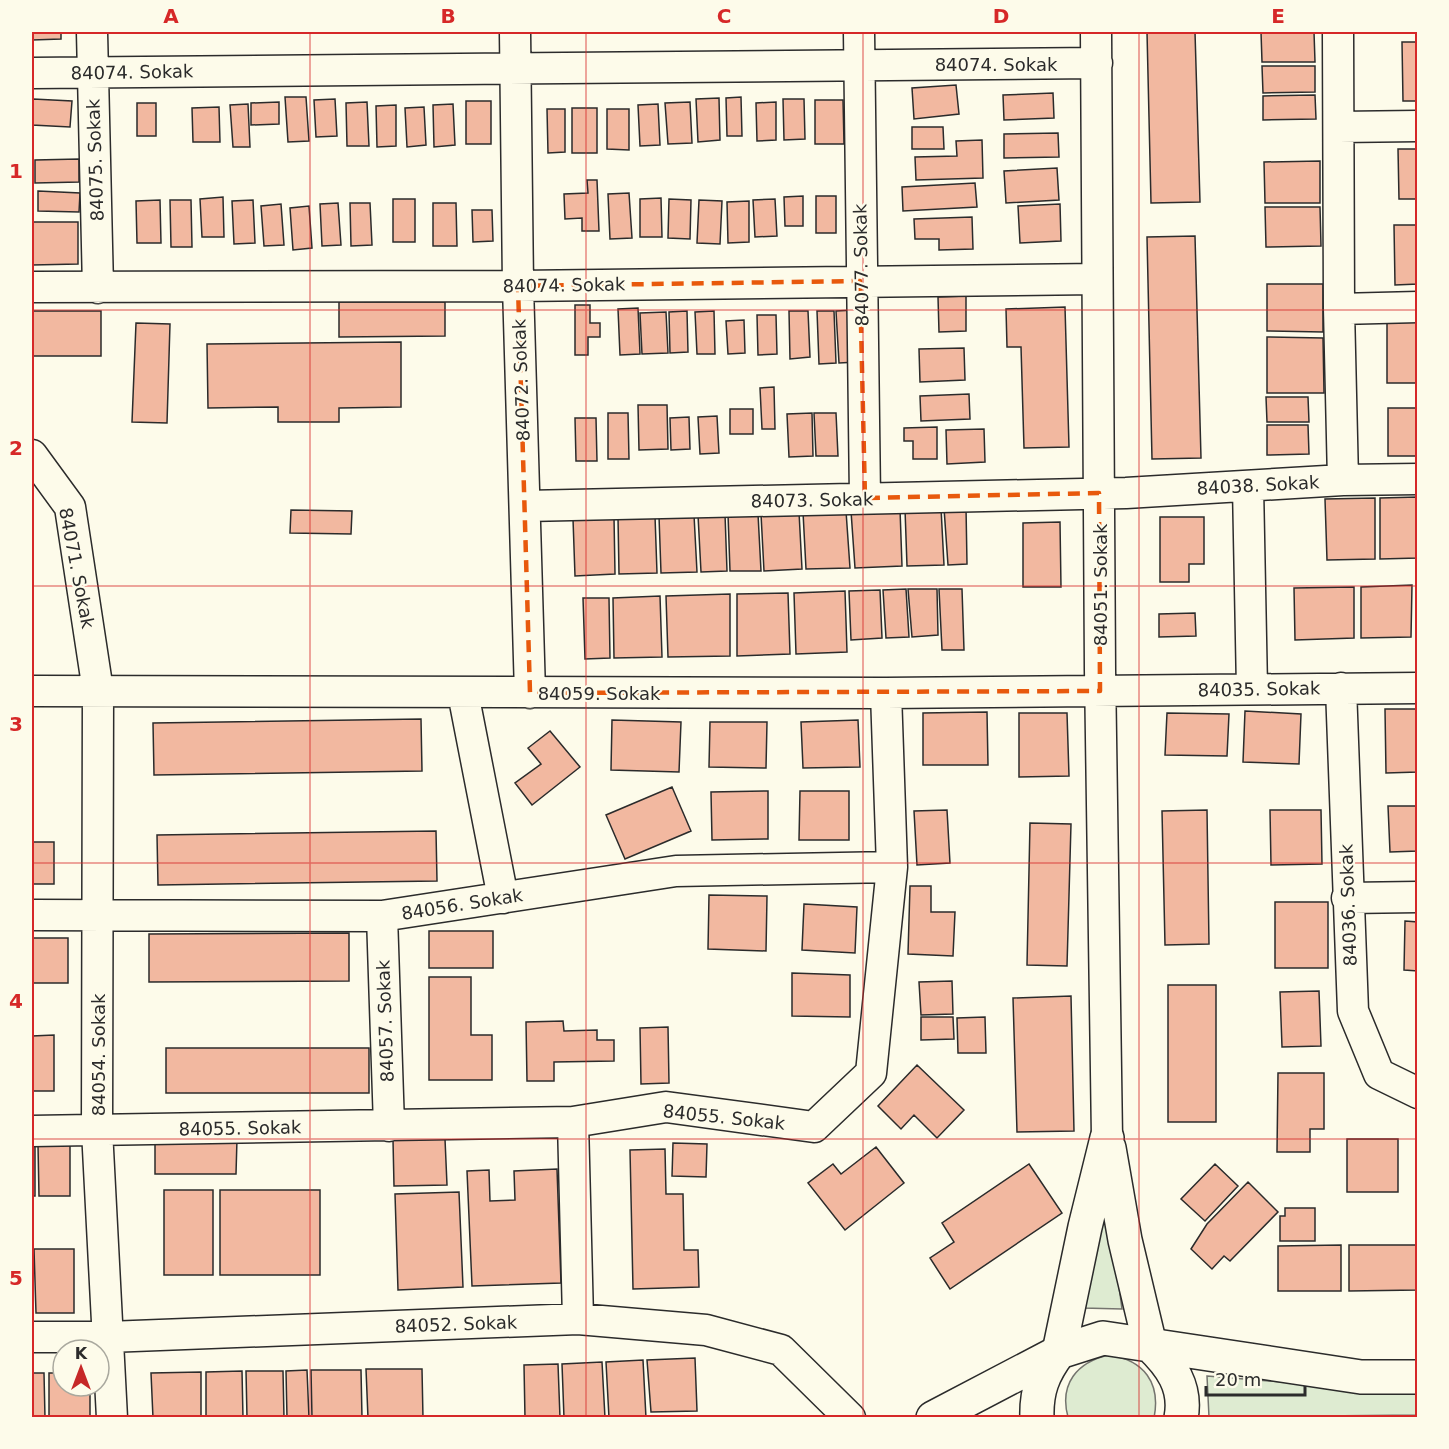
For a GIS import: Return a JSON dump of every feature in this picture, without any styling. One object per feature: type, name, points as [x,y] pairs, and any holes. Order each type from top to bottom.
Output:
[{"type":"main road","points":[[1107,1138],[1125,1240],[1150,1345],[1168,1362],[1179,1383],[1183,1407],[1180,1418]]},
{"type":"main road","points":[[1036,1418],[1037,1393],[1045,1371],[1059,1352],[1085,1227],[1107,1138]]},
{"type":"main road","points":[[933,1418],[1059,1352],[1103,1338],[1360,1377],[1418,1377]]},
{"type":"street","name":"84075. Sokak","points":[[92,32],[98,288]]},
{"type":"street","name":"84072. Sokak","points":[[516,32],[518,286],[530,693]]},
{"type":"street","name":"84077. Sokak","points":[[859,32],[860,281],[865,498]]},
{"type":"street","name":"84051. Sokak","points":[[1096,32],[1100,691],[1107,1138]]},
{"type":"street","points":[[1338,32],[1342,480]]},
{"type":"street","name":"84074. Sokak","points":[[32,73],[1097,63]]},
{"type":"street","points":[[1340,127],[1418,126]]},
{"type":"street","name":"84074. Sokak","points":[[32,287],[518,286],[1097,279]]},
{"type":"street","points":[[1339,309],[1418,307]]},
{"type":"street","name":"84071. Sokak","points":[[32,455],[70,507],[98,691]]},
{"type":"street","name":"84038. Sokak","points":[[1099,493],[1342,480],[1418,479]]},
{"type":"street","points":[[1248,486],[1252,689]]},
{"type":"street","name":"84073. Sokak","points":[[526,506],[1099,493]]},
{"type":"street","name":"84036. Sokak","points":[[1341,688],[1347,898],[1353,1011],[1378,1074],[1418,1093]]},
{"type":"street","name":"84035. Sokak","points":[[1100,691],[1418,688]]},
{"type":"street","name":"84059. Sokak","points":[[32,691],[463,693],[1100,691]]},
{"type":"street","name":"84054. Sokak","points":[[98,691],[98,1130],[112,1418]]},
{"type":"street","points":[[463,693],[502,898]]},
{"type":"street","name":"84055. Sokak","points":[[32,1131],[573,1122],[666,1107],[814,1127],[871,1073],[892,867],[886,693]]},
{"type":"street","name":"84056. Sokak","points":[[32,915],[382,916],[676,871],[892,867]]},
{"type":"street","points":[[1347,898],[1418,897]]},
{"type":"street","name":"84057. Sokak","points":[[382,916],[389,1126]]},
{"type":"street","points":[[573,1122],[578,1319]]},
{"type":"street","name":"84052. Sokak","points":[[32,1337],[108,1337],[578,1319],[706,1330],[781,1350],[850,1418]]},
{"type":"highlighted area","points":[[860,281],[865,498],[1099,493],[1100,691],[530,693],[518,286]]},
{"type":"green space","points":[[1107,1198],[1122,1309],[1083,1308]]},
{"type":"green space","points":[[1109,1355],[1132,1362],[1147,1375],[1155,1394],[1154,1418],[1068,1417],[1066,1394],[1073,1376],[1088,1363]]},
{"type":"green space","points":[[1207,1376],[1417,1393],[1417,1415],[1209,1417]]},
{"type":"building","points":[[32,32],[61,32],[61,39],[32,40]]},
{"type":"building","points":[[1147,32],[1195,32],[1200,202],[1151,203]]},
{"type":"building","points":[[1261,32],[1314,32],[1315,62],[1262,62]]},
{"type":"building","points":[[1402,42],[1418,42],[1418,101],[1403,101]]},
{"type":"building","points":[[1262,66],[1315,66],[1315,92],[1263,93]]},
{"type":"building","points":[[956,85],[959,114],[914,119],[912,88]]},
{"type":"building","points":[[1053,93],[1054,118],[1004,120],[1003,95]]},
{"type":"building","points":[[1315,95],[1316,119],[1263,120],[1263,96]]},
{"type":"building","points":[[285,97],[306,97],[309,141],[288,142]]},
{"type":"building","points":[[741,97],[742,136],[727,136],[726,98]]},
{"type":"building","points":[[719,98],[720,140],[698,142],[696,99]]},
{"type":"building","points":[[33,99],[72,101],[70,127],[32,125]]},
{"type":"building","points":[[335,99],[337,136],[316,137],[314,100]]},
{"type":"building","points":[[783,99],[804,99],[805,139],[784,140]]},
{"type":"building","points":[[815,100],[843,100],[844,144],[815,144]]},
{"type":"building","points":[[466,101],[491,101],[491,144],[466,144]]},
{"type":"building","points":[[279,102],[279,124],[251,125],[251,103]]},
{"type":"building","points":[[367,102],[369,146],[347,146],[346,103]]},
{"type":"building","points":[[690,102],[692,143],[668,144],[665,103]]},
{"type":"building","points":[[776,102],[776,140],[757,141],[756,103]]},
{"type":"building","points":[[137,103],[156,103],[156,136],[137,136]]},
{"type":"building","points":[[248,104],[250,147],[233,147],[230,105]]},
{"type":"building","points":[[453,104],[455,145],[434,147],[433,105]]},
{"type":"building","points":[[658,104],[660,145],[640,146],[638,105]]},
{"type":"building","points":[[396,105],[396,146],[377,147],[376,106]]},
{"type":"building","points":[[219,107],[220,142],[193,142],[192,108]]},
{"type":"building","points":[[424,107],[426,145],[407,147],[405,108]]},
{"type":"building","points":[[572,108],[597,108],[597,153],[572,153]]},
{"type":"building","points":[[547,109],[565,109],[565,152],[548,153]]},
{"type":"building","points":[[607,109],[629,109],[629,150],[607,149]]},
{"type":"building","points":[[912,127],[943,127],[944,149],[912,149]]},
{"type":"building","points":[[1058,133],[1059,157],[1004,158],[1004,134]]},
{"type":"building","points":[[982,140],[983,178],[916,180],[915,157],[957,156],[956,141]]},
{"type":"building","points":[[1398,149],[1418,149],[1418,199],[1399,199]]},
{"type":"building","points":[[79,159],[79,182],[35,183],[35,160]]},
{"type":"building","points":[[1320,161],[1320,203],[1265,203],[1264,162]]},
{"type":"building","points":[[1057,168],[1059,200],[1006,203],[1004,171]]},
{"type":"building","points":[[587,180],[597,180],[599,231],[582,231],[582,218],[565,219],[564,194],[588,193]]},
{"type":"building","points":[[975,183],[977,207],[903,211],[902,187]]},
{"type":"building","points":[[38,191],[80,193],[79,212],[38,211]]},
{"type":"building","points":[[629,193],[632,238],[610,239],[608,194]]},
{"type":"building","points":[[803,196],[803,226],[785,226],[784,197]]},
{"type":"building","points":[[816,196],[836,196],[836,233],[816,233]]},
{"type":"building","points":[[223,197],[224,237],[202,237],[200,199]]},
{"type":"building","points":[[661,198],[662,237],[640,237],[640,199]]},
{"type":"building","points":[[393,199],[415,199],[415,242],[393,242]]},
{"type":"building","points":[[669,199],[691,200],[690,239],[668,238]]},
{"type":"building","points":[[775,199],[777,236],[755,237],[753,200]]},
{"type":"building","points":[[160,200],[161,243],[137,243],[136,201]]},
{"type":"building","points":[[170,200],[191,200],[192,247],[171,247]]},
{"type":"building","points":[[253,200],[255,243],[234,244],[232,201]]},
{"type":"building","points":[[699,200],[722,201],[720,244],[697,243]]},
{"type":"building","points":[[749,201],[749,242],[728,243],[727,202]]},
{"type":"building","points":[[338,203],[341,245],[322,246],[320,204]]},
{"type":"building","points":[[350,203],[370,203],[372,245],[351,246]]},
{"type":"building","points":[[433,203],[456,203],[457,246],[433,246]]},
{"type":"building","points":[[281,204],[284,245],[264,246],[261,206]]},
{"type":"building","points":[[1060,204],[1061,241],[1020,243],[1018,206]]},
{"type":"building","points":[[309,206],[312,248],[293,250],[290,208]]},
{"type":"building","points":[[1265,207],[1320,207],[1321,246],[1266,247]]},
{"type":"building","points":[[472,210],[492,210],[493,241],[473,242]]},
{"type":"building","points":[[972,217],[973,249],[939,250],[939,239],[915,239],[914,219]]},
{"type":"building","points":[[32,222],[78,222],[78,264],[32,265]]},
{"type":"building","points":[[1394,225],[1418,225],[1418,284],[1395,285]]},
{"type":"building","points":[[1195,236],[1201,458],[1152,459],[1147,237]]},
{"type":"building","points":[[1267,284],[1323,284],[1323,332],[1267,331]]},
{"type":"building","points":[[966,296],[966,331],[939,332],[938,297]]},
{"type":"building","points":[[339,302],[445,302],[445,336],[339,337]]},
{"type":"building","points":[[575,305],[590,305],[590,323],[600,323],[600,337],[588,337],[588,355],[575,355]]},
{"type":"building","points":[[1065,307],[1069,447],[1024,448],[1021,347],[1007,347],[1006,309]]},
{"type":"building","points":[[638,308],[640,354],[620,355],[618,309]]},
{"type":"building","points":[[855,310],[857,362],[839,363],[836,311]]},
{"type":"building","points":[[32,311],[101,311],[101,356],[32,356]]},
{"type":"building","points":[[687,311],[688,352],[670,353],[669,312]]},
{"type":"building","points":[[714,311],[715,354],[697,354],[695,312]]},
{"type":"building","points":[[789,311],[808,311],[810,357],[790,359]]},
{"type":"building","points":[[817,311],[834,311],[836,363],[819,364]]},
{"type":"building","points":[[666,312],[668,353],[642,354],[640,313]]},
{"type":"building","points":[[757,315],[776,315],[777,354],[758,355]]},
{"type":"building","points":[[744,320],[745,353],[728,354],[726,321]]},
{"type":"building","points":[[1387,320],[1418,320],[1418,383],[1387,383]]},
{"type":"building","points":[[136,323],[170,324],[167,423],[132,422]]},
{"type":"building","points":[[1267,337],[1323,338],[1324,393],[1267,393]]},
{"type":"building","points":[[401,342],[401,407],[339,408],[339,422],[278,422],[278,407],[208,408],[207,344]]},
{"type":"building","points":[[964,348],[965,380],[920,382],[919,349]]},
{"type":"building","points":[[774,387],[775,429],[762,429],[760,388]]},
{"type":"building","points":[[969,394],[970,419],[921,421],[920,396]]},
{"type":"building","points":[[1266,397],[1308,397],[1309,422],[1267,422]]},
{"type":"building","points":[[638,405],[667,405],[668,449],[639,450]]},
{"type":"building","points":[[1388,408],[1418,408],[1418,456],[1388,456]]},
{"type":"building","points":[[730,409],[753,409],[753,434],[730,434]]},
{"type":"building","points":[[608,413],[628,413],[629,459],[608,459]]},
{"type":"building","points":[[812,413],[813,456],[789,457],[787,414]]},
{"type":"building","points":[[814,413],[836,413],[838,456],[816,456]]},
{"type":"building","points":[[717,416],[719,453],[700,454],[698,417]]},
{"type":"building","points":[[689,417],[690,449],[671,450],[670,418]]},
{"type":"building","points":[[575,418],[596,418],[597,461],[576,461]]},
{"type":"building","points":[[1267,425],[1308,425],[1309,454],[1267,455]]},
{"type":"building","points":[[937,427],[937,459],[913,459],[913,441],[904,441],[904,428]]},
{"type":"building","points":[[984,429],[985,462],[947,464],[946,430]]},
{"type":"building","points":[[1418,497],[1418,558],[1380,559],[1380,498]]},
{"type":"building","points":[[1375,498],[1375,559],[1327,560],[1325,499]]},
{"type":"building","points":[[966,507],[967,564],[948,565],[944,508]]},
{"type":"building","points":[[941,508],[944,565],[907,566],[905,509]]},
{"type":"building","points":[[900,509],[902,566],[855,568],[851,511]]},
{"type":"building","points":[[291,510],[352,511],[351,534],[290,533]]},
{"type":"building","points":[[846,511],[850,568],[806,569],[803,512]]},
{"type":"building","points":[[799,512],[802,569],[764,571],[761,514]]},
{"type":"building","points":[[725,514],[727,571],[701,572],[698,515]]},
{"type":"building","points":[[728,514],[758,514],[761,571],[730,571]]},
{"type":"building","points":[[694,515],[697,572],[661,573],[659,516]]},
{"type":"building","points":[[655,516],[657,573],[619,574],[618,517]]},
{"type":"building","points":[[614,517],[615,574],[575,576],[573,519]]},
{"type":"building","points":[[1160,517],[1204,517],[1204,564],[1189,564],[1189,582],[1160,582]]},
{"type":"building","points":[[1060,522],[1061,587],[1023,587],[1023,523]]},
{"type":"building","points":[[1412,585],[1411,637],[1361,638],[1361,587]]},
{"type":"building","points":[[1354,587],[1354,638],[1295,640],[1294,588]]},
{"type":"building","points":[[906,589],[909,637],[886,638],[883,590]]},
{"type":"building","points":[[908,589],[937,589],[938,635],[912,637]]},
{"type":"building","points":[[939,589],[962,589],[964,650],[942,650]]},
{"type":"building","points":[[880,590],[882,638],[851,640],[849,591]]},
{"type":"building","points":[[845,591],[847,652],[796,654],[794,593]]},
{"type":"building","points":[[788,593],[790,654],[737,656],[737,594]]},
{"type":"building","points":[[730,594],[730,656],[668,657],[666,596]]},
{"type":"building","points":[[660,596],[662,657],[614,658],[613,598]]},
{"type":"building","points":[[583,598],[609,598],[610,658],[585,659]]},
{"type":"building","points":[[1195,613],[1196,636],[1159,637],[1159,614]]},
{"type":"building","points":[[1385,709],[1418,709],[1418,772],[1386,773]]},
{"type":"building","points":[[1245,711],[1301,714],[1299,764],[1243,762]]},
{"type":"building","points":[[987,712],[988,765],[923,765],[923,713]]},
{"type":"building","points":[[1019,713],[1067,713],[1069,776],[1019,777]]},
{"type":"building","points":[[1167,713],[1229,714],[1227,756],[1165,755]]},
{"type":"building","points":[[421,719],[422,771],[154,775],[153,723]]},
{"type":"building","points":[[612,720],[681,722],[679,772],[611,770]]},
{"type":"building","points":[[858,720],[860,767],[803,768],[801,722]]},
{"type":"building","points":[[710,722],[767,722],[766,768],[709,767]]},
{"type":"building","points":[[550,731],[580,767],[532,805],[515,783],[541,764],[528,748]]},
{"type":"building","points":[[672,787],[691,831],[625,859],[606,815]]},
{"type":"building","points":[[768,791],[768,839],[712,840],[711,792]]},
{"type":"building","points":[[800,791],[849,791],[849,840],[799,840]]},
{"type":"building","points":[[1388,806],[1418,806],[1418,851],[1390,852]]},
{"type":"building","points":[[947,810],[950,863],[917,865],[914,811]]},
{"type":"building","points":[[1207,810],[1209,944],[1165,945],[1162,811]]},
{"type":"building","points":[[1270,810],[1321,810],[1322,864],[1271,865]]},
{"type":"building","points":[[1030,823],[1071,824],[1067,966],[1027,965]]},
{"type":"building","points":[[436,831],[437,881],[158,885],[157,835]]},
{"type":"building","points":[[32,842],[54,842],[54,884],[32,884]]},
{"type":"building","points":[[910,886],[931,886],[931,912],[955,912],[953,956],[908,954]]},
{"type":"building","points":[[709,895],[767,896],[766,951],[708,949]]},
{"type":"building","points":[[1275,902],[1328,902],[1328,968],[1275,968]]},
{"type":"building","points":[[804,904],[857,907],[855,953],[802,950]]},
{"type":"building","points":[[1405,921],[1418,922],[1418,971],[1404,970]]},
{"type":"building","points":[[429,931],[493,931],[493,968],[429,968]]},
{"type":"building","points":[[349,933],[349,981],[149,982],[149,934]]},
{"type":"building","points":[[32,938],[68,938],[68,983],[32,983]]},
{"type":"building","points":[[792,973],[850,975],[850,1017],[792,1016]]},
{"type":"building","points":[[429,977],[471,977],[471,1035],[492,1035],[492,1080],[429,1080]]},
{"type":"building","points":[[952,981],[953,1014],[921,1015],[919,982]]},
{"type":"building","points":[[1168,985],[1216,985],[1216,1122],[1168,1122]]},
{"type":"building","points":[[1319,991],[1321,1046],[1282,1047],[1280,992]]},
{"type":"building","points":[[1071,996],[1074,1131],[1017,1132],[1013,998]]},
{"type":"building","points":[[921,1017],[953,1017],[954,1039],[921,1040]]},
{"type":"building","points":[[985,1017],[986,1053],[958,1053],[957,1018]]},
{"type":"building","points":[[563,1021],[564,1031],[597,1030],[597,1040],[614,1040],[614,1061],[554,1062],[554,1081],[527,1081],[526,1022]]},
{"type":"building","points":[[668,1027],[669,1083],[641,1084],[640,1028]]},
{"type":"building","points":[[54,1035],[54,1091],[32,1091],[32,1036]]},
{"type":"building","points":[[166,1048],[369,1048],[369,1093],[166,1093]]},
{"type":"building","points":[[917,1065],[964,1110],[937,1138],[914,1115],[901,1129],[878,1106]]},
{"type":"building","points":[[1278,1073],[1324,1073],[1324,1129],[1310,1129],[1310,1152],[1277,1152]]},
{"type":"building","points":[[155,1138],[237,1139],[236,1174],[155,1174]]},
{"type":"building","points":[[445,1139],[447,1185],[394,1186],[393,1140]]},
{"type":"building","points":[[1347,1139],[1398,1139],[1398,1192],[1347,1192]]},
{"type":"building","points":[[673,1143],[707,1144],[706,1177],[672,1176]]},
{"type":"building","points":[[32,1145],[35,1145],[35,1196],[32,1196]]},
{"type":"building","points":[[38,1145],[70,1145],[70,1196],[39,1196]]},
{"type":"building","points":[[876,1147],[904,1183],[845,1230],[808,1183],[833,1164],[841,1174]]},
{"type":"building","points":[[665,1149],[666,1194],[683,1194],[684,1250],[698,1250],[699,1287],[633,1289],[630,1150]]},
{"type":"building","points":[[1029,1164],[1062,1213],[950,1289],[930,1258],[954,1242],[942,1223]]},
{"type":"building","points":[[1215,1164],[1238,1186],[1205,1221],[1181,1199]]},
{"type":"building","points":[[557,1169],[561,1283],[472,1286],[467,1171],[489,1170],[490,1201],[515,1200],[514,1171]]},
{"type":"building","points":[[1248,1182],[1278,1212],[1230,1261],[1224,1256],[1212,1269],[1191,1249],[1207,1224]]},
{"type":"building","points":[[164,1190],[213,1190],[213,1275],[164,1275]]},
{"type":"building","points":[[220,1190],[320,1190],[320,1275],[220,1275]]},
{"type":"building","points":[[459,1192],[463,1287],[398,1290],[395,1194]]},
{"type":"building","points":[[1285,1208],[1315,1208],[1315,1241],[1280,1241],[1280,1216],[1285,1216]]},
{"type":"building","points":[[1341,1245],[1341,1291],[1278,1291],[1278,1246]]},
{"type":"building","points":[[1349,1245],[1418,1245],[1418,1290],[1349,1291]]},
{"type":"building","points":[[34,1249],[74,1249],[74,1313],[36,1313]]},
{"type":"building","points":[[695,1358],[697,1411],[651,1412],[647,1360]]},
{"type":"building","points":[[643,1360],[646,1418],[609,1418],[606,1362]]},
{"type":"building","points":[[602,1362],[605,1418],[564,1418],[562,1364]]},
{"type":"building","points":[[558,1364],[560,1418],[525,1418],[524,1365]]},
{"type":"building","points":[[366,1369],[422,1369],[423,1418],[368,1418]]},
{"type":"building","points":[[307,1370],[309,1418],[287,1418],[286,1371]]},
{"type":"building","points":[[311,1370],[361,1370],[362,1418],[312,1418]]},
{"type":"building","points":[[242,1371],[243,1418],[206,1418],[206,1372]]},
{"type":"building","points":[[246,1371],[283,1371],[284,1418],[247,1418]]},
{"type":"building","points":[[201,1372],[201,1418],[153,1418],[151,1373]]},
{"type":"building","points":[[32,1373],[44,1373],[45,1418],[32,1418]]},
{"type":"building","points":[[49,1373],[51,1373],[51,1398],[90,1398],[90,1418],[49,1418]]}]
